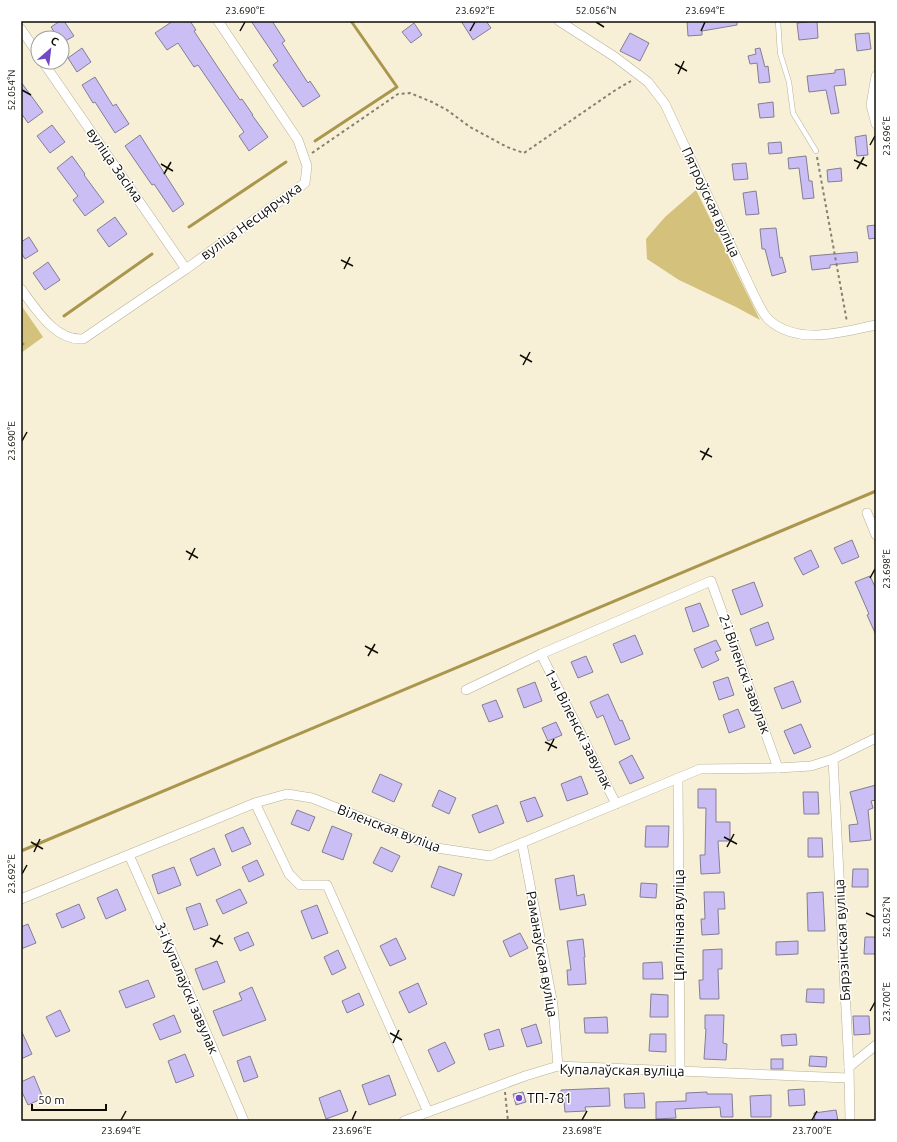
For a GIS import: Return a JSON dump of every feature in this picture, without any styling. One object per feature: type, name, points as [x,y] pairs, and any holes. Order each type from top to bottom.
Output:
[{"type":"street","name":"вуліца Несцярчука","points":[[21,289],[48,323],[69,338],[83,339],[186,269],[305,183],[307,166],[298,140],[218,21]]},
{"type":"street","name":"Пятроўская вуліца","points":[[559,21],[615,57],[648,82],[665,104],[752,291],[768,320],[789,332],[816,336],[876,325]]},
{"type":"street","points":[[21,29],[30,42]]},
{"type":"street","name":"вуліца Засіма","points":[[49,70],[186,269]]},
{"type":"street","points":[[876,76],[871,105],[876,124]]},
{"type":"street","points":[[866,513],[876,535]]},
{"type":"street","name":"2-і Віленскі завулак","points":[[541,654],[711,581],[778,768]]},
{"type":"street","points":[[466,690],[541,654]]},
{"type":"street","name":"1-ы Віленскі завулак","points":[[541,654],[616,804]]},
{"type":"street","name":"Віленская вуліца","points":[[21,899],[255,803],[287,794],[312,798],[437,848],[490,856],[700,769],[811,766],[833,759],[876,738]]},
{"type":"street","name":"Бярэзінская вуліца","points":[[833,759],[849,1067],[848,1078],[850,1121]]},
{"type":"street","name":"Цяплічная вуліца","points":[[678,778],[680,1071]]},
{"type":"street","points":[[255,803],[289,874],[300,885],[327,885],[428,1112]]},
{"type":"street","name":"Раманаўская вуліца","points":[[522,843],[553,1005],[558,1066]]},
{"type":"street","name":"3-і Купалаўскі завулак","points":[[129,855],[244,1121]]},
{"type":"street","points":[[849,1067],[876,1045]]},
{"type":"street","name":"Купалаўская вуліца","points":[[404,1121],[504,1084],[558,1066],[848,1078]]},
{"type":"lane","points":[[778,21],[780,53],[789,82],[793,113],[816,151]]},
{"type":"path","points":[[305,158],[398,94],[410,93],[447,110],[470,127],[507,147],[524,154],[614,91],[640,76]]},
{"type":"path","points":[[816,151],[848,331]]},
{"type":"path","points":[[504,1084],[508,1121]]},
{"type":"shaded area","points":[[696,190],[760,320],[679,280],[647,259],[646,239],[665,217]]},
{"type":"shaded area","points":[[21,305],[43,337],[21,353]]},
{"type":"building","points":[[60,21],[64,21],[70,30],[53,30],[51,27]]},
{"type":"building","points":[[173,21],[190,21],[196,30],[194,31],[217,66],[268,137],[249,151],[239,136],[244,132],[198,65],[194,67],[178,43],[167,50],[155,33]]},
{"type":"building","points":[[251,21],[272,21],[285,41],[282,43],[308,83],[310,81],[320,96],[303,107],[273,65],[278,61]]},
{"type":"building","points":[[461,21],[486,21],[491,28],[473,40]]},
{"type":"building","points":[[687,21],[737,21],[737,25],[702,31],[702,35],[688,36]]},
{"type":"building","points":[[817,21],[818,38],[799,40],[797,23]]},
{"type":"building","points":[[414,23],[422,35],[411,43],[402,32]]},
{"type":"building","points":[[70,30],[74,36],[70,38]]},
{"type":"building","points":[[630,33],[649,43],[640,61],[620,51]]},
{"type":"building","points":[[869,33],[871,49],[857,51],[855,34]]},
{"type":"building","points":[[82,48],[91,62],[77,72],[70,61],[70,57]]},
{"type":"building","points":[[760,48],[765,67],[768,66],[770,82],[759,83],[757,63],[750,64],[748,56],[756,54],[755,49]]},
{"type":"building","points":[[844,69],[846,85],[834,86],[839,113],[831,114],[826,90],[809,92],[807,76],[835,73],[835,70]]},
{"type":"building","points":[[95,77],[113,106],[116,104],[129,124],[115,133],[82,85]]},
{"type":"building","points":[[21,82],[43,112],[28,123],[21,113]]},
{"type":"building","points":[[773,102],[774,117],[760,118],[758,104]]},
{"type":"building","points":[[52,125],[65,142],[50,153],[37,136]]},
{"type":"building","points":[[140,135],[184,204],[173,212],[125,146]]},
{"type":"building","points":[[866,135],[868,155],[857,156],[855,137]]},
{"type":"building","points":[[781,142],[782,153],[769,154],[768,143]]},
{"type":"building","points":[[72,156],[104,202],[85,216],[73,200],[78,196],[57,168]]},
{"type":"building","points":[[806,156],[809,181],[812,181],[814,198],[803,199],[799,168],[789,169],[788,158]]},
{"type":"building","points":[[746,163],[748,179],[734,180],[732,164]]},
{"type":"building","points":[[841,168],[842,181],[828,182],[827,170]]},
{"type":"building","points":[[756,191],[759,214],[746,215],[743,193]]},
{"type":"building","points":[[115,217],[127,234],[109,247],[97,230]]},
{"type":"building","points":[[876,225],[876,238],[869,239],[867,226]]},
{"type":"building","points":[[776,228],[780,258],[782,257],[786,272],[772,276],[765,249],[762,249],[760,229]]},
{"type":"building","points":[[29,237],[38,251],[25,259],[21,252],[21,242]]},
{"type":"building","points":[[857,252],[858,262],[830,265],[830,268],[812,270],[810,256]]},
{"type":"building","points":[[48,262],[60,280],[45,290],[33,273]]},
{"type":"building","points":[[852,540],[859,557],[842,564],[834,548]]},
{"type":"building","points":[[811,550],[819,567],[803,575],[794,558]]},
{"type":"building","points":[[870,576],[876,589],[876,635],[867,615],[869,614],[855,582]]},
{"type":"building","points":[[754,582],[763,606],[741,615],[732,590]]},
{"type":"building","points":[[700,603],[709,626],[693,632],[685,608]]},
{"type":"building","points":[[768,622],[774,639],[756,646],[750,629]]},
{"type":"building","points":[[635,635],[643,654],[621,663],[613,644]]},
{"type":"building","points":[[716,640],[721,650],[715,652],[719,660],[702,668],[694,649]]},
{"type":"building","points":[[586,656],[593,672],[578,678],[571,662]]},
{"type":"building","points":[[728,677],[734,695],[719,700],[713,682]]},
{"type":"building","points":[[793,681],[801,702],[782,709],[774,688]]},
{"type":"building","points":[[535,682],[542,701],[524,708],[517,689]]},
{"type":"building","points":[[608,694],[630,739],[615,745],[603,715],[597,718],[590,702]]},
{"type":"building","points":[[496,700],[503,717],[489,722],[482,705]]},
{"type":"building","points":[[738,709],[745,727],[729,733],[723,715]]},
{"type":"building","points":[[556,722],[562,735],[548,741],[542,728]]},
{"type":"building","points":[[801,724],[811,747],[794,754],[784,731]]},
{"type":"building","points":[[632,755],[644,778],[630,784],[619,762]]},
{"type":"building","points":[[380,774],[402,784],[394,802],[372,792]]},
{"type":"building","points":[[581,776],[588,794],[567,801],[561,784]]},
{"type":"building","points":[[876,785],[876,800],[871,801],[873,808],[868,810],[871,840],[850,842],[849,825],[858,824],[850,792]]},
{"type":"building","points":[[698,789],[716,789],[716,822],[730,822],[730,841],[718,841],[720,873],[701,874],[700,855],[705,855],[706,808],[698,808]]},
{"type":"building","points":[[439,790],[456,798],[449,814],[432,806]]},
{"type":"building","points":[[803,792],[818,792],[819,814],[804,814]]},
{"type":"building","points":[[535,797],[543,816],[527,822],[520,802]]},
{"type":"building","points":[[497,805],[504,823],[479,833],[472,815]]},
{"type":"building","points":[[297,810],[315,817],[309,831],[291,824]]},
{"type":"building","points":[[332,826],[352,834],[343,860],[322,852]]},
{"type":"building","points":[[646,826],[669,826],[668,847],[645,847]]},
{"type":"building","points":[[243,827],[251,844],[232,852],[225,835]]},
{"type":"building","points":[[808,838],[822,838],[823,857],[808,857]]},
{"type":"building","points":[[381,847],[400,856],[392,872],[373,863]]},
{"type":"building","points":[[214,848],[221,865],[197,876],[190,859]]},
{"type":"building","points":[[257,860],[264,875],[249,882],[242,867]]},
{"type":"building","points":[[439,866],[462,874],[454,896],[431,887]]},
{"type":"building","points":[[174,867],[181,885],[158,894],[152,875]]},
{"type":"building","points":[[853,869],[868,869],[868,887],[852,887]]},
{"type":"building","points":[[574,875],[577,896],[584,894],[586,905],[560,910],[555,879]]},
{"type":"building","points":[[641,883],[657,884],[656,898],[640,897]]},
{"type":"building","points":[[117,889],[126,910],[106,919],[97,898]]},
{"type":"building","points":[[240,889],[247,903],[223,914],[216,900]]},
{"type":"building","points":[[704,892],[724,892],[725,909],[718,909],[719,934],[702,935],[701,919],[705,919]]},
{"type":"building","points":[[823,892],[825,931],[808,931],[807,893]]},
{"type":"building","points":[[200,903],[208,925],[194,930],[186,908]]},
{"type":"building","points":[[79,904],[85,918],[62,928],[56,914]]},
{"type":"building","points":[[317,905],[328,933],[312,939],[301,911]]},
{"type":"building","points":[[28,924],[36,943],[21,949],[21,927]]},
{"type":"building","points":[[248,932],[254,945],[240,951],[234,938]]},
{"type":"building","points":[[520,933],[528,948],[510,957],[503,941]]},
{"type":"building","points":[[865,937],[876,937],[876,954],[864,954]]},
{"type":"building","points":[[396,938],[406,959],[390,966],[380,946]]},
{"type":"building","points":[[583,939],[586,984],[568,985],[567,970],[571,970],[567,941]]},
{"type":"building","points":[[798,941],[798,954],[776,955],[776,942]]},
{"type":"building","points":[[722,949],[722,969],[718,969],[719,999],[700,999],[699,980],[703,980],[703,950]]},
{"type":"building","points":[[338,950],[346,968],[332,975],[324,957]]},
{"type":"building","points":[[217,961],[225,982],[203,990],[195,969]]},
{"type":"building","points":[[662,962],[663,979],[643,979],[643,963]]},
{"type":"building","points":[[148,980],[155,997],[126,1008],[119,991]]},
{"type":"building","points":[[418,983],[427,1004],[409,1013],[399,992]]},
{"type":"building","points":[[252,987],[266,1020],[223,1036],[213,1011],[242,1000],[239,993]]},
{"type":"building","points":[[807,989],[824,989],[824,1003],[806,1002]]},
{"type":"building","points":[[359,993],[364,1005],[347,1013],[342,1001]]},
{"type":"building","points":[[651,994],[668,995],[668,1017],[650,1017]]},
{"type":"building","points":[[60,1010],[70,1031],[56,1037],[46,1017]]},
{"type":"building","points":[[174,1015],[181,1032],[160,1040],[153,1024]]},
{"type":"building","points":[[705,1015],[724,1015],[723,1043],[727,1044],[726,1060],[704,1059],[706,1029]]},
{"type":"building","points":[[853,1016],[869,1016],[870,1034],[854,1035]]},
{"type":"building","points":[[607,1017],[608,1033],[585,1033],[584,1018]]},
{"type":"building","points":[[536,1024],[542,1043],[527,1047],[521,1029]]},
{"type":"building","points":[[499,1029],[504,1046],[489,1050],[484,1034]]},
{"type":"building","points":[[21,1030],[32,1054],[21,1059]]},
{"type":"building","points":[[650,1034],[666,1034],[666,1052],[649,1051]]},
{"type":"building","points":[[796,1034],[797,1045],[782,1046],[781,1035]]},
{"type":"building","points":[[445,1042],[455,1063],[438,1072],[428,1050]]},
{"type":"building","points":[[185,1054],[194,1076],[176,1083],[168,1061]]},
{"type":"building","points":[[250,1056],[258,1077],[244,1082],[237,1061]]},
{"type":"building","points":[[810,1056],[827,1057],[826,1067],[809,1066]]},
{"type":"building","points":[[771,1059],[783,1059],[783,1069],[771,1069]]},
{"type":"building","points":[[389,1075],[396,1095],[369,1105],[362,1085]]},
{"type":"building","points":[[34,1076],[43,1098],[28,1105],[21,1090],[21,1082]]},
{"type":"building","points":[[609,1088],[610,1106],[585,1107],[586,1111],[565,1112],[564,1102],[561,1102],[561,1090]]},
{"type":"building","points":[[804,1089],[805,1105],[789,1106],[788,1090]]},
{"type":"building","points":[[340,1090],[348,1111],[326,1119],[319,1098]]},
{"type":"building","name":"ТП-781","points":[[523,1092],[526,1102],[516,1105],[513,1094]]},
{"type":"building","points":[[707,1092],[707,1094],[732,1094],[733,1117],[721,1117],[720,1107],[675,1109],[676,1118],[656,1119],[656,1102],[686,1101],[686,1093]]},
{"type":"building","points":[[644,1093],[645,1108],[625,1108],[624,1094]]},
{"type":"building","points":[[771,1095],[771,1117],[751,1117],[750,1096]]},
{"type":"building","points":[[836,1110],[838,1121],[815,1121],[814,1113]]},
{"type":"waterway","points":[[315,141],[397,87],[351,21]]},
{"type":"waterway","points":[[189,227],[286,162]]},
{"type":"waterway","points":[[64,316],[152,254]]},
{"type":"waterway","points":[[21,851],[876,491]]},
{"type":"place","name":"ТП-781","points":[[519,1098]]}]
